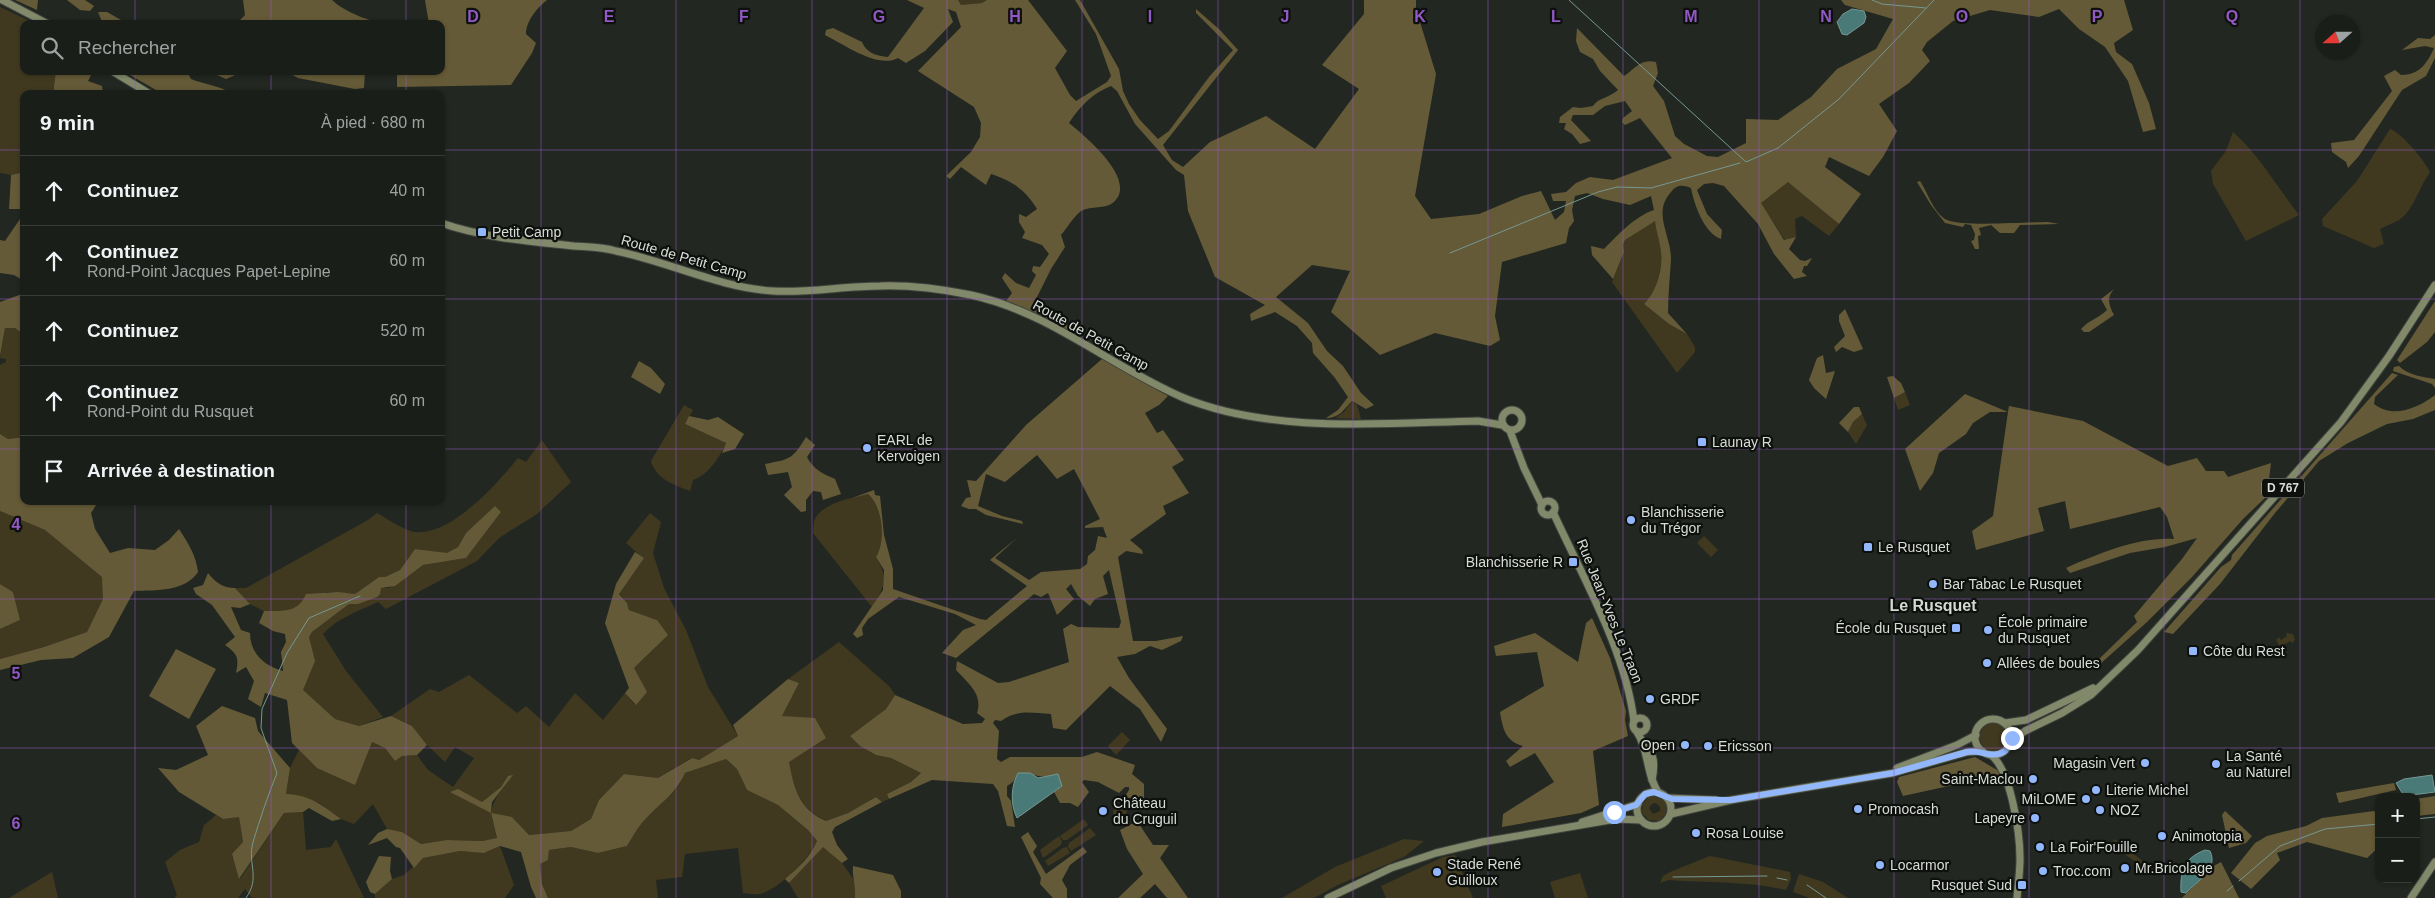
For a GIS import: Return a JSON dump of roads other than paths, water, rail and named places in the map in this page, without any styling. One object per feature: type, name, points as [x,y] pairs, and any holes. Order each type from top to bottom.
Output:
[{"type":"main road","points":[[2,0],[40,20]]},
{"type":"main road","points":[[119,75],[143,90]]},
{"type":"main road","name":"Route de Petit Camp","points":[[445,224],[486,236],[613,250],[716,282],[756,289],[800,291],[907,286],[974,296],[1007,306],[1047,322],[1150,382],[1177,394],[1220,410],[1257,418],[1309,423],[1478,421],[1502,425]]},
{"type":"main road","name":"D 767","points":[[2011,741],[2025,731],[2081,701],[2113,676],[2144,644],[2341,422],[2389,356],[2435,285]]},
{"type":"main road","points":[[1511,410],[1520,414],[1522,422],[1514,430],[1502,425],[1503,415],[1511,410]]},
{"type":"main road","name":"Route de Petit Camp","points":[[1478,421],[1503,415]]},
{"type":"main road","points":[[1514,430],[1516,448],[1524,468],[1544,503],[1542,512],[1551,513],[1553,504],[1544,503]]},
{"type":"main road","name":"Rue Jean-Yves Le Traon","points":[[1551,513],[1563,530],[1617,654],[1637,720]]},
{"type":"main road","name":"D 767","points":[[2005,723],[2020,722],[2047,711],[2088,691],[2113,676]]},
{"type":"main road","points":[[1982,752],[1977,744],[1976,735],[1979,726],[1987,720],[1995,719],[2005,723],[2011,731],[2011,741],[2005,751],[2004,774],[2019,848],[2017,898]]},
{"type":"main road","points":[[1641,732],[1647,723],[1637,720],[1633,727],[1641,732],[1652,780],[1658,792],[1668,798],[1731,800]]},
{"type":"main road","points":[[1880,774],[1952,747],[1976,735]]},
{"type":"main road","points":[[1644,745],[1652,755],[1655,769],[1652,780]]},
{"type":"main road","points":[[1670,814],[1731,800],[1906,770],[1967,752],[1982,752],[1991,755],[2005,751]]},
{"type":"main road","points":[[1991,755],[2004,774]]},
{"type":"main road","points":[[1641,820],[1638,804],[1645,794],[1649,769]]},
{"type":"main road","points":[[1645,794],[1658,792]]},
{"type":"main road","points":[[1328,898],[1384,871],[1436,853],[1482,842],[1616,819],[1641,820],[1650,826],[1659,825],[1666,821],[1670,814],[1671,806],[1668,798]]},
{"type":"main road","points":[[1567,827],[1638,804]]},
{"type":"main road","points":[[2411,898],[2435,862]]},
{"type":"water","points":[[1852,9],[1864,11],[1866,17],[1864,23],[1847,35],[1842,34],[1837,22],[1843,14]]},
{"type":"water","points":[[1018,773],[1030,773],[1038,778],[1058,774],[1062,786],[1017,818],[1013,807],[1012,795]]},
{"type":"water","points":[[2432,775],[2435,792],[2402,793],[2396,783],[2404,779]]},
{"type":"water","points":[[2205,850],[2210,851],[2212,857],[2209,869],[2186,893],[2181,892],[2181,878],[2185,866],[2192,857]]},
{"type":"waterway","points":[[1569,0],[1746,162],[1778,148],[1839,99],[1934,0]]},
{"type":"waterway","points":[[1872,0],[1882,4],[1926,8]]},
{"type":"waterway","points":[[1450,253],[1598,192],[1617,187],[1651,188],[1740,163]]},
{"type":"waterway","points":[[246,898],[253,883],[251,857],[253,842],[277,773],[261,728],[262,709],[287,653],[309,618],[360,596]]},
{"type":"waterway","points":[[2420,819],[2435,817]]},
{"type":"waterway","points":[[2239,881],[2280,846],[2325,829],[2375,824]]},
{"type":"waterway","points":[[1673,877],[1767,876]]},
{"type":"waterway","points":[[1777,878],[1787,880]]},
{"type":"waterway","points":[[1807,885],[1826,898]]},
{"type":"waterway","points":[[2227,891],[2233,886]]},
{"type":"place","name":"Petit Camp","points":[[482,232]]},
{"type":"place","name":"Launay R","points":[[1702,442]]},
{"type":"place","name":"EARL de Kervoigen","points":[[867,448]]},
{"type":"place","name":"Blanchisserie du Trégor","points":[[1631,520]]},
{"type":"place","name":"Le Rusquet","points":[[1868,547]]},
{"type":"place","name":"Blanchisserie R","points":[[1573,562]]},
{"type":"place","name":"Bar Tabac Le Rusquet","points":[[1933,584]]},
{"type":"place","name":"École du Rusquet","points":[[1956,628]]},
{"type":"place","name":"École primaire du Rusquet","points":[[1988,630]]},
{"type":"place","name":"Côte du Rest","points":[[2193,651]]},
{"type":"place","name":"Allées de boules","points":[[1987,663]]},
{"type":"place","name":"GRDF","points":[[1650,699]]},
{"type":"place","name":"Open","points":[[1685,745]]},
{"type":"place","name":"Ericsson","points":[[1708,746]]},
{"type":"place","name":"Magasin Vert","points":[[2145,763]]},
{"type":"place","name":"La Santé au Naturel","points":[[2216,764]]},
{"type":"place","name":"Saint-Maclou","points":[[2033,779]]},
{"type":"place","name":"Literie Michel","points":[[2096,790]]},
{"type":"place","name":"MiLOME","points":[[2086,799]]},
{"type":"place","name":"Promocash","points":[[1858,809]]},
{"type":"place","name":"NOZ","points":[[2100,810]]},
{"type":"place","name":"Château du Cruguil","points":[[1103,811]]},
{"type":"place","name":"Lapeyre","points":[[2035,818]]},
{"type":"place","name":"Rosa Louise","points":[[1696,833]]},
{"type":"place","name":"Animotopia","points":[[2162,836]]},
{"type":"place","name":"La Foir'Fouille","points":[[2040,847]]},
{"type":"place","name":"Locarmor","points":[[1880,865]]},
{"type":"place","name":"Mr.Bricolage","points":[[2125,868]]},
{"type":"place","name":"Troc.com","points":[[2043,871]]},
{"type":"place","name":"Stade René Guilloux","points":[[1437,872]]},
{"type":"place","name":"Rusquet Sud","points":[[2022,885]]},
{"type":"district","name":"Le Rusquet","points":[[1933,605]]}]
